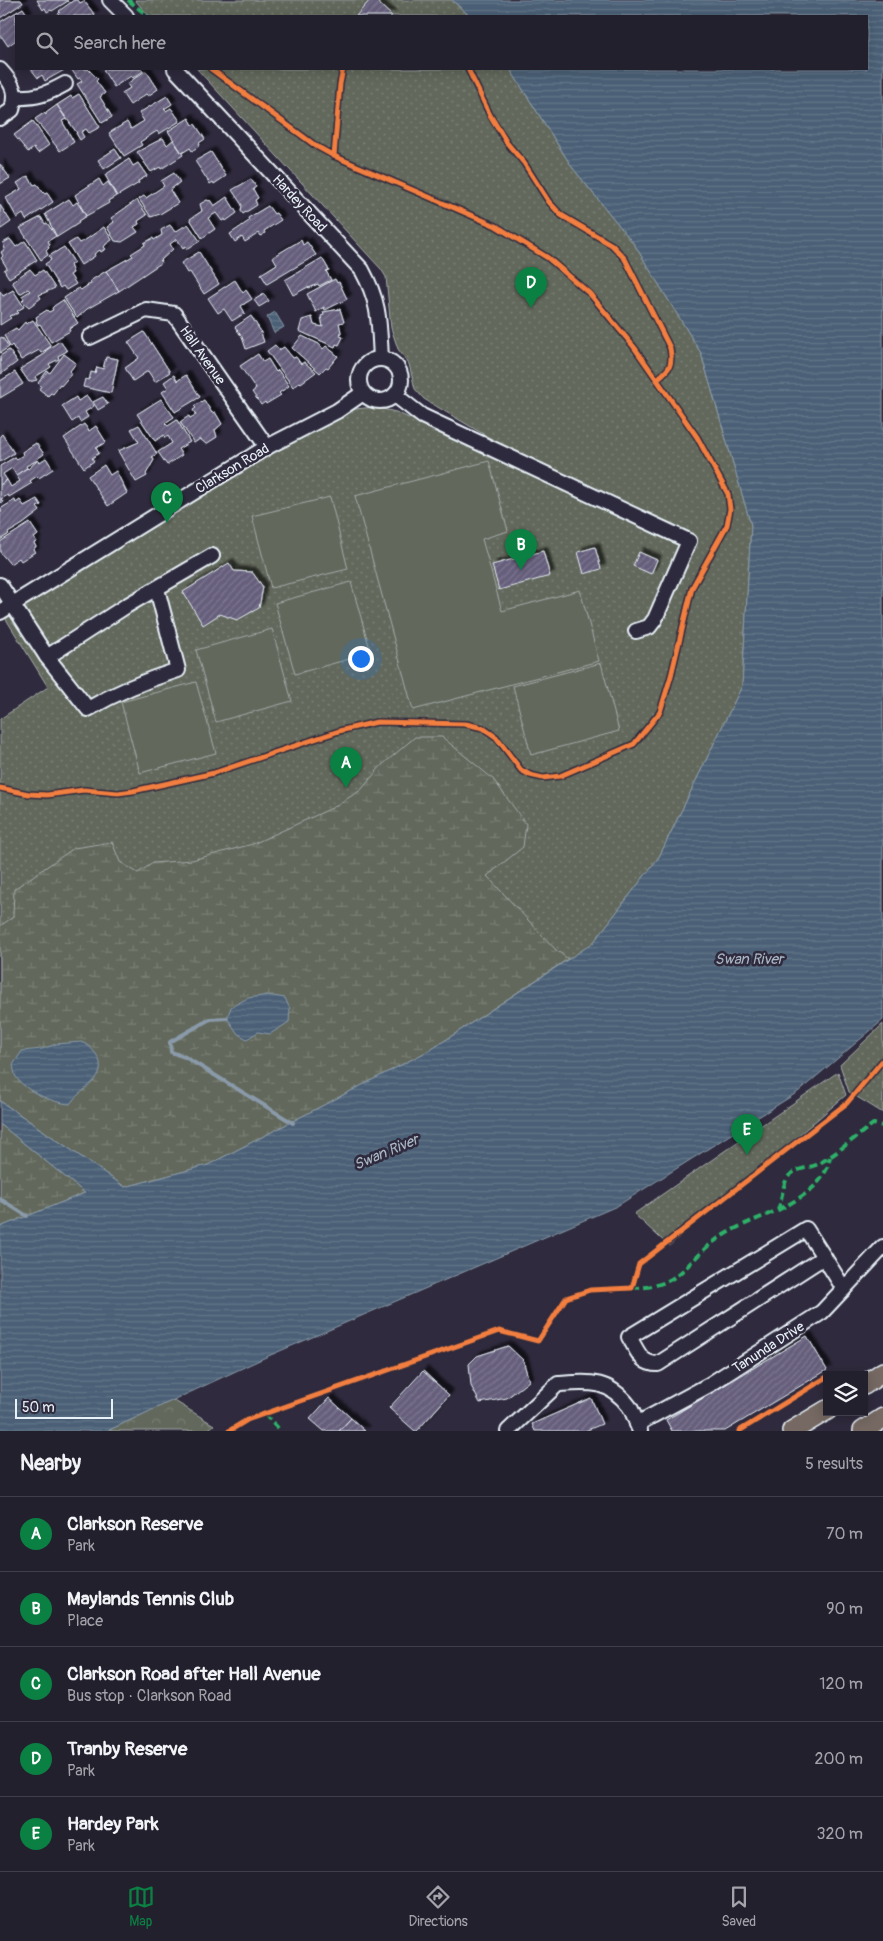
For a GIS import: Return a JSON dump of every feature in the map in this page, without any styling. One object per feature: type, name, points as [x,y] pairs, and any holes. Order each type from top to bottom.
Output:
[{"type":"highway","points":[[868,1382],[883,1372]]},
{"type":"highway","points":[[792,1431],[823,1412]]},
{"type":"highway","points":[[863,1431],[883,1418]]},
{"type":"street","points":[[110,0],[125,15]]},
{"type":"street","points":[[0,70],[10,81],[15,97],[12,110],[0,118]]},
{"type":"street","name":"Hardey Road","points":[[175,70],[362,270],[372,289],[378,307],[381,358]]},
{"type":"street","points":[[15,97],[31,98],[48,93],[65,84]]},
{"type":"street","name":"Hall Avenue","points":[[90,337],[146,310],[174,314],[267,446]]},
{"type":"street","points":[[381,358],[389,360],[396,365],[402,381],[400,389],[395,396],[389,399],[375,400],[363,393],[359,378],[366,364],[381,358]]},
{"type":"street","name":"Clarkson Road","points":[[0,612],[267,446],[337,411],[363,393]]},
{"type":"street","points":[[395,396],[422,416],[689,541],[655,619],[649,627],[636,632]]},
{"type":"street","points":[[47,657],[126,606],[212,556]]},
{"type":"street","points":[[0,585],[47,657],[88,709],[111,695],[178,670],[157,589]]},
{"type":"street","points":[[824,1257],[658,1364],[650,1364],[644,1361],[629,1338],[806,1230],[824,1257],[844,1289]]},
{"type":"street","name":"Tanunda Drive","points":[[497,1431],[512,1427],[558,1384],[591,1382],[613,1390],[630,1408],[639,1428],[822,1312],[883,1247]]},
{"type":"green space","points":[[135,0],[452,0],[468,15],[148,15]]},
{"type":"green space","points":[[198,70],[511,70],[572,167],[634,244],[701,353],[751,525],[742,686],[659,857],[593,943],[432,1049],[125,1187],[0,1101],[0,719],[48,687],[1,611],[337,411],[374,407],[396,412],[561,480],[424,399],[415,389],[409,364],[398,349],[391,328],[386,277],[381,269]]},
{"type":"green space","points":[[489,461],[508,531],[482,539],[502,611],[580,590],[599,661],[413,710],[355,496]]},
{"type":"green space","points":[[330,497],[348,569],[271,588],[252,516]]},
{"type":"green space","points":[[351,582],[371,653],[295,674],[275,603]]},
{"type":"green space","points":[[272,629],[292,701],[216,722],[196,650]]},
{"type":"green space","points":[[601,663],[619,731],[531,755],[513,686]]},
{"type":"green space","points":[[196,682],[216,753],[140,773],[121,702]]},
{"type":"green space","points":[[415,737],[442,737],[493,779],[526,824],[523,847],[487,876],[556,950],[568,959],[432,1049],[208,1165],[125,1187],[0,1101],[0,926],[13,917],[14,889],[74,848],[112,842],[120,862],[138,873],[153,863],[192,860],[253,844],[332,808],[361,790],[381,766]]},
{"type":"green space","points":[[883,1024],[883,1113],[849,1092],[840,1065]]},
{"type":"green space","points":[[838,1072],[846,1095],[669,1246],[634,1214]]},
{"type":"green space","points":[[0,1124],[85,1193],[0,1227]]},
{"type":"green space","points":[[173,1400],[214,1425],[206,1431],[107,1431]]},
{"type":"water","name":"Swan River","points":[[452,0],[883,0],[883,1020],[798,1092],[617,1206],[266,1357],[107,1431],[0,1431],[0,1227],[85,1193],[0,1124],[0,1101],[125,1187],[208,1165],[432,1049],[593,943],[659,857],[742,686],[751,525],[701,353],[634,244],[572,167],[511,70],[868,70],[868,15],[469,15]]},
{"type":"water","points":[[275,312],[284,327],[274,333],[267,317]]},
{"type":"water","points":[[268,995],[285,998],[290,1009],[289,1022],[270,1034],[258,1032],[247,1039],[238,1034],[227,1018],[231,1007],[248,998]]},
{"type":"water","points":[[81,1042],[90,1047],[96,1054],[100,1062],[100,1070],[92,1082],[70,1104],[40,1095],[26,1087],[15,1076],[13,1065],[22,1051],[42,1049],[56,1044]]},
{"type":"building","points":[[0,0],[21,0],[23,3],[0,18]]},
{"type":"building","points":[[37,0],[68,1],[47,12],[45,8],[43,10]]},
{"type":"building","points":[[74,0],[78,0],[80,3],[84,1],[95,15],[57,15],[59,11]]},
{"type":"building","points":[[370,0],[375,0],[391,15],[357,15]]},
{"type":"building","points":[[23,8],[27,15],[15,15],[15,41],[8,46],[0,37],[0,22]]},
{"type":"building","points":[[32,70],[64,70],[45,81],[42,75],[38,78]]},
{"type":"building","points":[[72,70],[89,70],[98,79],[96,81],[105,93],[100,97],[112,117],[102,123],[77,84],[82,81],[80,78],[78,79]]},
{"type":"building","points":[[103,70],[142,70],[133,78],[131,76],[114,87]]},
{"type":"building","points":[[145,71],[158,89],[148,96],[146,94],[130,105],[122,93],[130,88],[127,84]]},
{"type":"building","points":[[79,94],[100,127],[89,133],[86,129],[81,132],[84,137],[80,140],[57,105],[71,96],[72,98]]},
{"type":"building","points":[[167,96],[172,104],[164,109],[166,111],[171,108],[180,121],[159,134],[157,131],[140,142],[142,145],[124,156],[109,133],[127,122],[131,129],[144,121],[139,113]]},
{"type":"building","points":[[57,105],[66,119],[62,121],[74,142],[60,151],[35,119],[44,113],[46,115]]},
{"type":"building","points":[[189,118],[205,139],[192,151],[190,148],[182,153],[168,131]]},
{"type":"building","points":[[33,121],[49,145],[38,153],[34,148],[28,152],[14,135]]},
{"type":"building","points":[[163,138],[167,145],[173,140],[183,155],[161,169],[160,167],[151,172],[137,152]]},
{"type":"building","points":[[115,149],[121,158],[104,169],[98,160]]},
{"type":"building","points":[[211,152],[226,176],[214,184],[213,182],[210,184],[195,161]]},
{"type":"building","points":[[129,159],[133,166],[138,163],[147,176],[117,196],[105,175]]},
{"type":"building","points":[[0,164],[10,178],[0,184]]},
{"type":"building","points":[[174,173],[180,182],[170,190],[178,203],[151,217],[139,199],[144,196],[146,198],[164,186],[161,181]]},
{"type":"building","points":[[28,176],[34,185],[37,184],[45,194],[47,193],[53,202],[26,220],[23,214],[17,218],[6,198],[21,189],[17,183]]},
{"type":"building","points":[[99,179],[103,186],[108,182],[116,196],[108,201],[109,203],[86,216],[75,195]]},
{"type":"building","points":[[251,179],[256,187],[253,189],[258,198],[255,200],[257,205],[243,214],[241,211],[242,205],[232,190]]},
{"type":"building","points":[[227,197],[237,213],[226,221],[225,219],[222,221],[216,213],[208,218],[215,229],[202,238],[190,219],[202,211],[200,204],[210,200],[214,206]]},
{"type":"building","points":[[69,199],[73,205],[77,202],[86,216],[78,221],[79,223],[57,237],[45,214]]},
{"type":"building","points":[[137,200],[147,215],[138,221],[139,224],[134,227],[138,232],[122,242],[115,241],[107,227],[114,222],[111,218]]},
{"type":"building","points":[[0,205],[11,222],[1,229],[0,228]]},
{"type":"building","points":[[268,206],[281,220],[264,231],[265,233],[261,236],[259,233],[245,242],[242,237],[235,242],[230,234],[249,221],[248,218]]},
{"type":"building","points":[[41,217],[56,236],[48,241],[50,245],[46,251],[48,255],[41,260],[20,228]]},
{"type":"building","points":[[188,224],[200,241],[187,249],[186,246],[183,248],[177,239],[170,244],[173,249],[160,261],[161,263],[119,291],[106,271],[133,256],[131,254],[145,245],[144,243],[162,235],[161,230],[170,225],[175,232]]},
{"type":"building","points":[[104,227],[112,240],[104,247],[106,249],[101,252],[100,250],[94,254],[95,256],[81,265],[68,244],[76,239],[79,243],[84,241]]},
{"type":"building","points":[[10,239],[16,247],[25,241],[37,260],[9,278],[4,270],[7,268],[1,258],[3,256],[1,252],[5,249],[3,243]]},
{"type":"building","points":[[301,240],[303,245],[307,242],[316,255],[267,284],[261,274],[277,264],[273,257]]},
{"type":"building","points":[[64,247],[74,262],[70,265],[73,273],[70,275],[76,284],[66,290],[63,286],[60,288],[45,264],[51,260],[49,256]]},
{"type":"building","points":[[199,252],[219,284],[204,294],[190,272],[187,273],[181,263]]},
{"type":"building","points":[[322,258],[329,270],[326,271],[331,280],[319,286],[318,284],[308,287],[293,295],[285,280]]},
{"type":"building","points":[[30,269],[35,275],[43,270],[55,288],[39,295],[41,298],[29,307],[22,301],[24,299],[22,296],[30,291],[28,289],[20,294],[12,282]]},
{"type":"building","points":[[106,271],[119,291],[87,309],[77,318],[64,298],[79,288],[81,290],[91,283],[90,281]]},
{"type":"building","points":[[335,279],[337,283],[339,282],[347,299],[325,310],[324,307],[316,312],[307,294]]},
{"type":"building","points":[[235,280],[243,293],[246,290],[252,299],[241,306],[245,313],[232,321],[224,309],[218,313],[208,298]]},
{"type":"building","points":[[13,290],[24,307],[17,311],[19,313],[9,316],[11,318],[0,325],[0,291],[3,296]]},
{"type":"building","points":[[264,294],[269,301],[259,307],[254,300]]},
{"type":"building","points":[[63,300],[78,323],[69,329],[70,331],[51,342],[40,324],[38,325],[36,317],[47,310],[49,312],[53,310],[54,306]]},
{"type":"building","points":[[340,309],[344,322],[339,323],[340,336],[343,337],[339,345],[336,344],[335,347],[299,331],[302,320],[312,317],[314,325],[323,327],[321,316],[324,315],[323,312]]},
{"type":"building","points":[[251,316],[260,330],[264,342],[246,349],[242,337],[235,327]]},
{"type":"building","points":[[33,320],[51,346],[41,353],[39,350],[21,360],[12,345],[10,347],[4,335],[16,328],[18,330],[25,322],[26,324]]},
{"type":"building","points":[[144,332],[170,372],[155,382],[148,371],[133,381],[125,368],[139,358],[128,342]]},
{"type":"building","points":[[302,336],[319,344],[323,349],[326,346],[338,356],[328,368],[326,367],[320,373],[292,348]]},
{"type":"building","points":[[2,337],[9,347],[0,353],[0,338]]},
{"type":"building","points":[[60,341],[67,351],[58,356],[59,359],[49,364],[51,367],[35,377],[37,380],[29,382],[20,369],[46,353],[45,351]]},
{"type":"building","points":[[275,345],[279,350],[284,347],[293,358],[296,357],[301,364],[304,362],[316,372],[293,387],[267,351]]},
{"type":"building","points":[[9,350],[17,362],[1,374],[0,356]]},
{"type":"building","points":[[64,354],[76,363],[70,371],[72,373],[61,386],[48,396],[39,389],[41,386],[38,383],[47,371],[50,373]]},
{"type":"building","points":[[258,354],[263,362],[268,359],[276,372],[278,370],[289,386],[279,393],[281,395],[261,405],[252,392],[256,389],[240,366]]},
{"type":"building","points":[[106,357],[118,359],[111,393],[83,387],[85,379],[89,380],[91,372],[95,373],[97,367],[103,369]]},
{"type":"building","points":[[15,372],[23,384],[0,398],[0,381]]},
{"type":"building","points":[[174,375],[177,381],[186,375],[200,397],[175,412],[162,392],[168,388],[164,382]]},
{"type":"building","points":[[87,396],[94,406],[85,412],[88,417],[80,422],[78,418],[72,422],[62,406],[76,397],[78,401]]},
{"type":"building","points":[[103,397],[108,404],[98,410],[93,402]]},
{"type":"building","points":[[161,399],[174,417],[165,423],[168,426],[177,420],[190,442],[178,449],[182,455],[167,465],[158,452],[172,443],[168,436],[165,438],[164,435],[155,441],[137,414]]},
{"type":"building","points":[[204,400],[212,413],[215,412],[222,424],[215,430],[217,437],[206,444],[200,439],[194,443],[180,422],[189,416],[190,418],[196,415],[193,410],[196,408],[194,406]]},
{"type":"building","points":[[84,424],[89,431],[96,426],[106,442],[96,448],[99,453],[92,458],[94,461],[84,468],[64,438]]},
{"type":"building","points":[[139,425],[157,454],[152,457],[154,460],[146,474],[147,476],[136,482],[118,451],[139,442],[131,429]]},
{"type":"building","points":[[2,434],[14,453],[0,462],[0,436]]},
{"type":"building","points":[[36,443],[44,454],[16,475],[12,468],[3,474],[7,480],[0,485],[0,466],[15,457],[17,459],[23,455],[22,452]]},
{"type":"building","points":[[46,458],[53,469],[39,478],[37,476],[30,481],[32,483],[9,497],[8,495],[1,499],[3,502],[0,503],[0,485],[7,480],[11,487],[20,481],[16,475],[28,469],[38,460],[40,462]]},
{"type":"building","points":[[104,465],[110,475],[116,471],[127,493],[108,506],[88,476]]},
{"type":"building","points":[[37,499],[41,505],[37,507],[40,511],[0,540],[0,513],[2,512],[0,509],[15,500],[16,503],[20,500],[24,506]]},
{"type":"building","points":[[30,523],[38,535],[34,538],[37,542],[34,543],[36,547],[33,549],[35,552],[21,561],[19,558],[10,564],[0,552],[0,542]]},
{"type":"building","points":[[595,547],[601,569],[584,574],[578,552]]},
{"type":"building","points":[[543,551],[550,576],[499,590],[492,565]]},
{"type":"building","points":[[639,552],[657,560],[651,574],[633,566]]},
{"type":"building","points":[[229,563],[234,571],[252,572],[263,587],[259,608],[237,620],[220,614],[203,625],[183,592]]},
{"type":"building","points":[[807,1336],[827,1370],[725,1431],[672,1431],[666,1420]]},
{"type":"building","points":[[508,1346],[523,1360],[529,1381],[507,1398],[480,1403],[471,1386],[469,1364],[477,1356]]},
{"type":"building","points":[[423,1371],[449,1395],[415,1431],[389,1408]]},
{"type":"building","points":[[329,1398],[351,1418],[339,1431],[324,1431],[310,1419]]},
{"type":"building","points":[[591,1398],[602,1424],[585,1431],[535,1431],[532,1424]]},
{"type":"building","points":[[351,1418],[365,1431],[339,1431]]},
{"type":"waterway","points":[[227,1018],[210,1019],[170,1042],[171,1052],[185,1057],[293,1123]]},
{"type":"waterway","points":[[0,1199],[27,1216]]},
{"type":"marked path","points":[[128,0],[147,15]]},
{"type":"marked path","points":[[632,1288],[649,1287],[673,1278],[719,1238],[740,1226],[778,1210],[784,1185],[791,1174],[820,1163],[873,1124],[883,1126]]},
{"type":"marked path","points":[[778,1210],[798,1199],[817,1184],[827,1169],[830,1157]]},
{"type":"marked path","points":[[264,1414],[281,1431]]},
{"type":"cycle path","points":[[0,788],[29,794],[47,795],[84,790],[118,793],[133,791],[214,773],[339,731],[377,722],[466,724],[483,728],[496,737],[521,770],[530,775],[543,778],[560,776],[634,744],[660,712],[671,676],[692,588],[727,525],[730,509],[728,494],[697,437],[634,347],[590,294],[548,258],[496,226],[334,156],[316,146],[212,70]]},
{"type":"cycle path","points":[[334,156],[343,70]]},
{"type":"cycle path","points":[[468,70],[490,115],[507,143],[524,163],[549,202],[561,215],[612,245],[625,259],[670,348],[670,366],[657,379]]},
{"type":"cycle path","points":[[229,1431],[247,1420],[499,1331],[538,1341],[566,1298],[590,1290],[632,1288],[639,1264],[847,1103],[883,1060]]},
{"type":"cycle path","points":[[739,1431],[823,1379]]},
{"type":"place","name":"Tranby Reserve","points":[[531,308]]},
{"type":"place","name":"Clarkson Road after Hall Avenue","points":[[167,523]]},
{"type":"place","name":"Maylands Tennis Club","points":[[521,570]]},
{"type":"place","name":"Clarkson Reserve","points":[[346,788]]},
{"type":"place","name":"Hardey Park","points":[[747,1155]]}]
